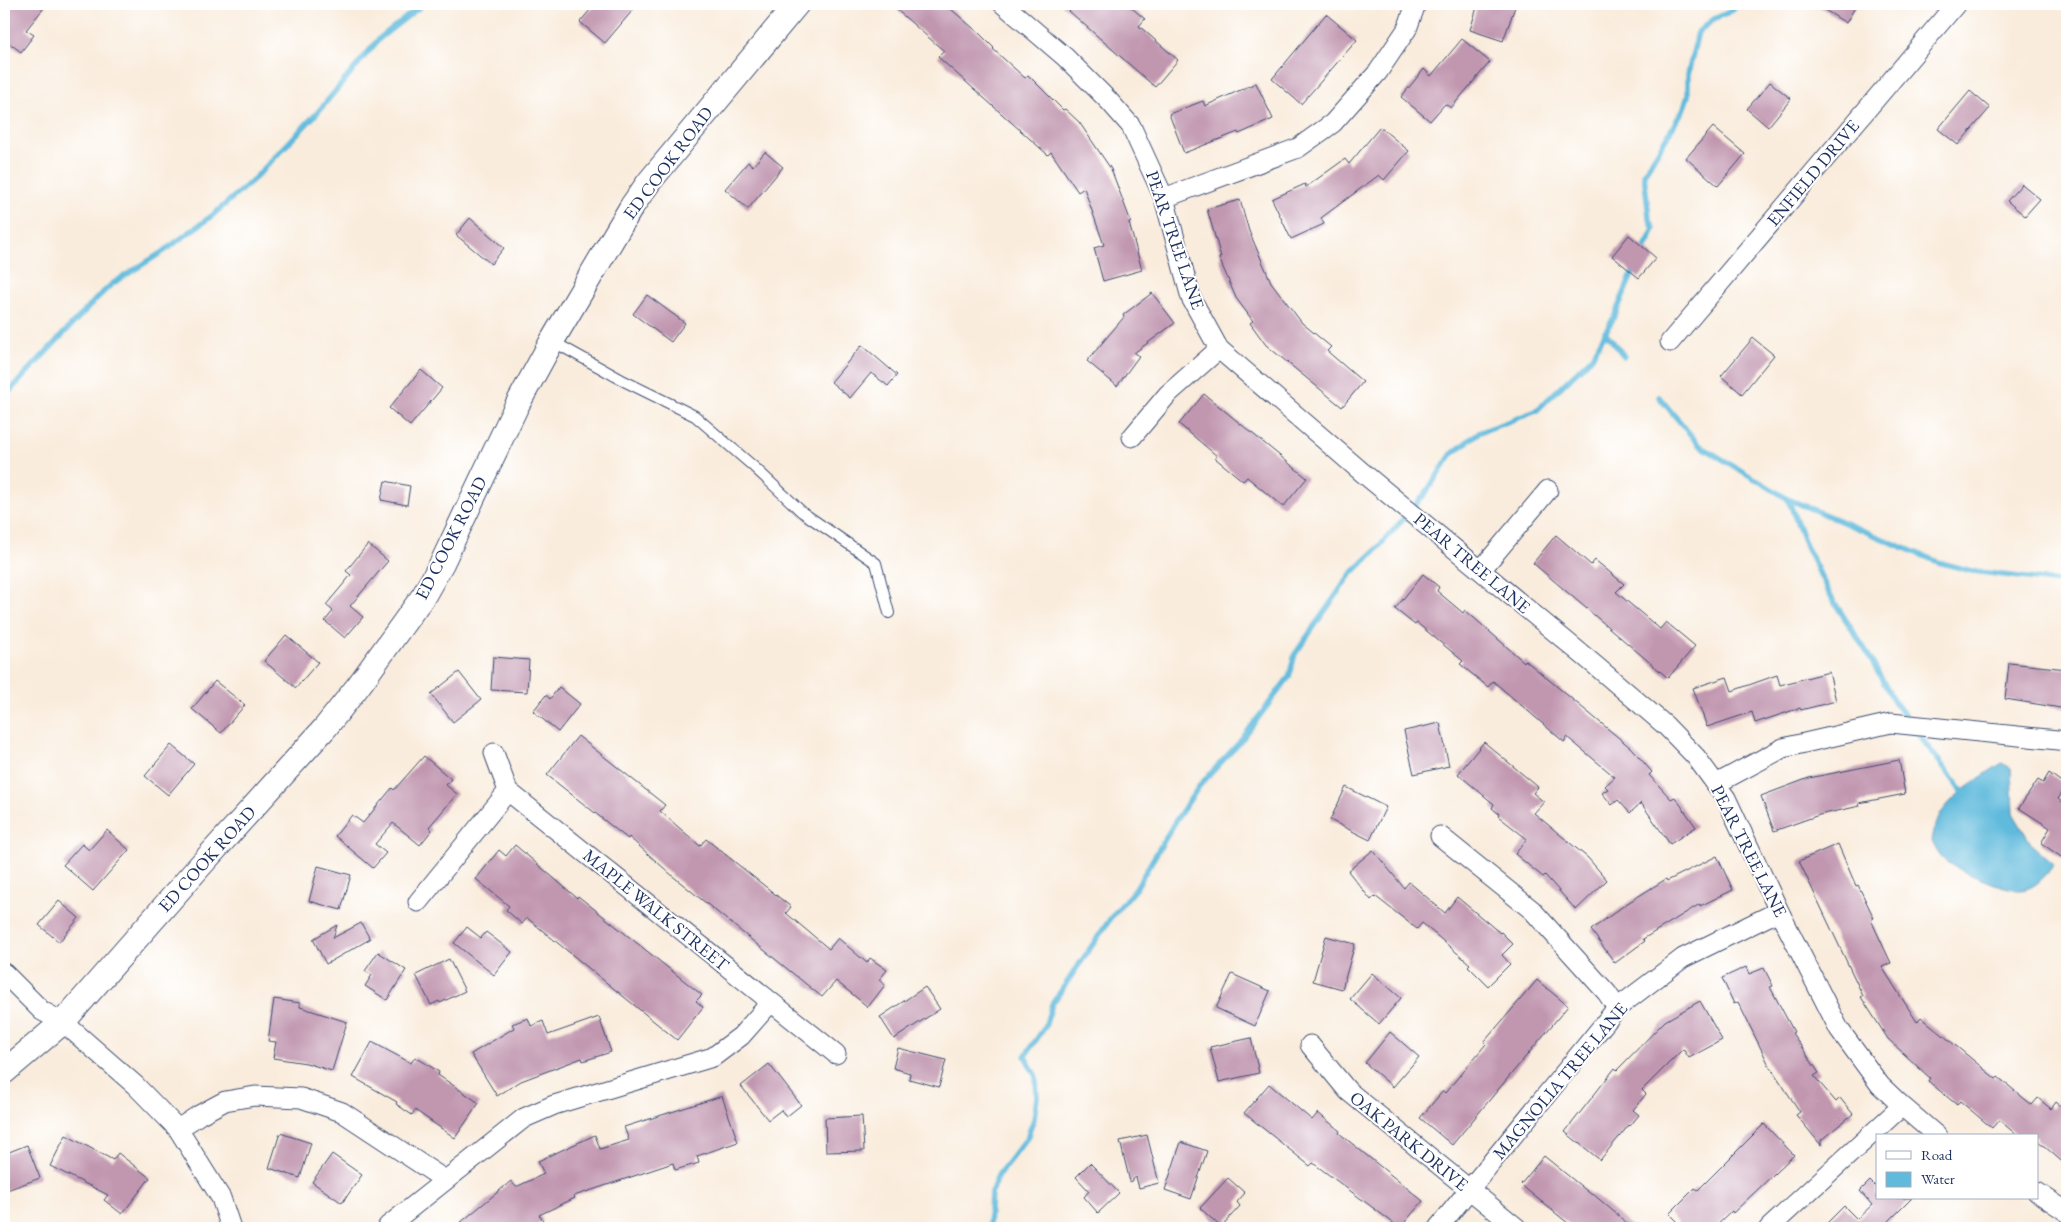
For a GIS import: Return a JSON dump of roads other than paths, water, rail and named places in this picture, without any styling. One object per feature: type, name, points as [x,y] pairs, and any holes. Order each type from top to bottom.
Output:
[{"type":"street","name":"ED COOK ROAD","points":[[4,1072],[63,1022],[199,867],[325,728],[359,685],[424,595],[442,563],[516,407],[552,341],[632,206],[649,182],[797,4]]},
{"type":"street","name":"PEAR TREE LANE","points":[[1003,4],[1065,57],[1131,126],[1164,198],[1191,298],[1219,350],[1666,726],[1696,758],[1726,798],[1779,911],[1839,1029],[1880,1085],[1935,1134]]},
{"type":"street","points":[[1164,198],[1298,148],[1333,123],[1383,65],[1408,29],[1416,4]]},
{"type":"street","name":"ENFIELD DRIVE","points":[[1670,342],[1956,4]]},
{"type":"street","points":[[1132,436],[1168,394],[1219,350]]},
{"type":"street","points":[[1481,570],[1548,490]]},
{"type":"street","points":[[1716,784],[1783,748],[1891,724],[2067,742]]},
{"type":"street","points":[[418,902],[508,791],[494,753]]},
{"type":"street","name":"MAPLE WALK STREET","points":[[508,791],[836,1054]]},
{"type":"street","points":[[1440,836],[1532,910],[1606,993],[1617,1008]]},
{"type":"street","name":"MAGNOLIA TREE LANE","points":[[1438,1228],[1617,1008],[1683,958],[1779,911]]},
{"type":"street","points":[[4,973],[42,1011],[63,1022],[135,1085],[178,1129],[221,1198],[231,1228]]},
{"type":"street","points":[[388,1226],[524,1118],[554,1106],[713,1057],[741,1036],[771,1002]]},
{"type":"street","name":"OAK PARK DRIVE","points":[[1310,1045],[1348,1091],[1517,1228]]},
{"type":"street","points":[[178,1129],[198,1115],[225,1101],[255,1096],[301,1098],[342,1112],[445,1180]]},
{"type":"street","points":[[1769,1228],[1902,1106]]},
{"type":"street","points":[[2038,1193],[2067,1212]]},
{"type":"lane","points":[[552,341],[624,381],[695,416],[802,512],[876,563],[890,613]]},
{"type":"water","points":[[2002,763],[2011,768],[2013,813],[2032,845],[2054,864],[2036,884],[2021,890],[1992,883],[1957,868],[1942,858],[1932,841],[1938,819],[1950,802]]},
{"type":"waterway","points":[[4,397],[112,284],[164,251],[213,215],[255,178],[317,113],[380,38],[423,4]]},
{"type":"waterway","points":[[1642,254],[1654,229],[1649,217],[1644,174],[1683,110],[1688,96],[1688,74],[1698,32],[1714,19],[1729,12],[1739,4]]},
{"type":"waterway","points":[[989,1228],[991,1193],[998,1175],[1027,1138],[1034,1119],[1037,1097],[1036,1077],[1025,1056],[1045,1027],[1052,1004],[1113,915],[1136,888],[1178,817],[1200,785],[1239,743],[1289,677],[1295,654],[1350,575],[1376,550],[1425,494],[1451,455],[1478,433],[1536,411],[1592,357],[1615,315],[1635,267]]},
{"type":"waterway","points":[[1605,332],[1624,356]]},
{"type":"waterway","points":[[1659,397],[1699,445],[1788,499],[1938,562],[1972,571],[2067,583]]},
{"type":"waterway","points":[[1788,499],[1806,546],[1831,597],[1866,651],[1894,701],[1909,721]]},
{"type":"waterway","points":[[1915,730],[1966,796]]}]
